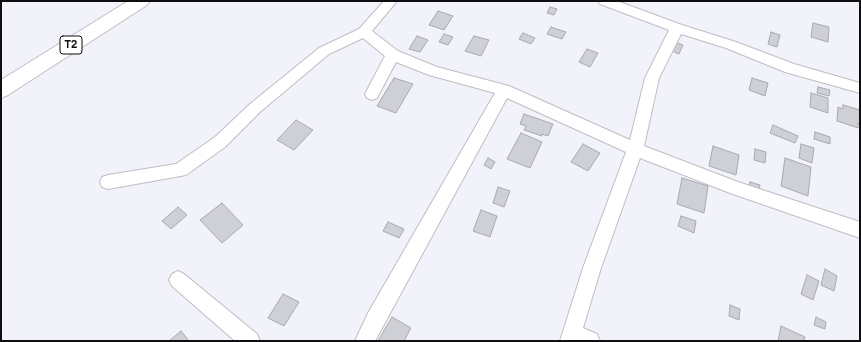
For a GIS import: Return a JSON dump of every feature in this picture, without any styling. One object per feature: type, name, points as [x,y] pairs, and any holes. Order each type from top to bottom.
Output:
[{"type":"highway","name":"T2","points":[[1,90],[141,1]]},
{"type":"street","points":[[108,182],[180,170],[220,142],[255,108],[324,51],[364,32],[391,1]]},
{"type":"street","points":[[604,1],[677,28],[731,45],[790,68],[860,88]]},
{"type":"street","points":[[590,341],[571,337],[592,268],[635,150],[652,78],[677,28]]},
{"type":"street","points":[[364,32],[393,55],[434,71],[504,90],[635,150],[736,188],[860,230]]},
{"type":"street","points":[[372,94],[393,55]]},
{"type":"street","points":[[365,341],[375,320],[504,90]]},
{"type":"street","points":[[178,280],[250,341]]},
{"type":"building","points":[[550,7],[557,9],[554,15],[547,13]]},
{"type":"building","points":[[438,11],[453,16],[444,30],[429,25]]},
{"type":"building","points":[[813,23],[829,27],[828,42],[811,37]]},
{"type":"building","points":[[551,27],[566,32],[562,39],[547,34]]},
{"type":"building","points":[[771,32],[780,35],[777,47],[768,44]]},
{"type":"building","points":[[523,33],[535,38],[531,44],[519,39]]},
{"type":"building","points":[[444,34],[453,37],[448,45],[439,42]]},
{"type":"building","points":[[417,36],[428,40],[420,52],[409,49]]},
{"type":"building","points":[[474,36],[489,40],[481,56],[465,51]]},
{"type":"building","points":[[675,42],[683,45],[679,54],[672,51]]},
{"type":"building","points":[[587,49],[598,53],[590,67],[579,62]]},
{"type":"building","points":[[394,78],[413,84],[396,113],[377,106]]},
{"type":"building","points":[[752,78],[768,83],[765,96],[749,90]]},
{"type":"building","points":[[818,87],[830,90],[829,96],[817,93]]},
{"type":"building","points":[[811,93],[828,98],[828,113],[810,107]]},
{"type":"building","points":[[843,105],[860,110],[860,123],[858,123],[858,128],[837,121],[838,107],[843,109]]},
{"type":"building","points":[[524,114],[553,124],[548,136],[542,134],[542,136],[524,130],[526,126],[520,124]]},
{"type":"building","points":[[296,120],[313,130],[294,150],[277,140]]},
{"type":"building","points":[[773,125],[798,136],[795,143],[770,133]]},
{"type":"building","points":[[815,132],[830,137],[830,144],[814,139]]},
{"type":"building","points":[[521,133],[542,142],[530,168],[507,159]]},
{"type":"building","points":[[583,144],[600,153],[588,171],[571,162]]},
{"type":"building","points":[[801,144],[814,148],[812,163],[799,158]]},
{"type":"building","points":[[713,146],[739,155],[736,175],[709,166]]},
{"type":"building","points":[[755,149],[766,152],[765,163],[754,160]]},
{"type":"building","points":[[488,158],[495,162],[491,169],[484,165]]},
{"type":"building","points":[[785,158],[811,167],[808,196],[781,186]]},
{"type":"building","points":[[682,178],[708,186],[704,213],[677,204]]},
{"type":"building","points":[[750,182],[760,185],[759,190],[749,186]]},
{"type":"building","points":[[498,187],[510,191],[504,207],[493,203]]},
{"type":"building","points":[[222,203],[243,225],[222,243],[200,220]]},
{"type":"building","points":[[178,207],[187,215],[171,229],[162,221]]},
{"type":"building","points":[[481,210],[497,216],[490,237],[473,231]]},
{"type":"building","points":[[681,216],[696,221],[694,233],[678,226]]},
{"type":"building","points":[[388,222],[404,229],[399,238],[383,231]]},
{"type":"building","points":[[825,269],[837,276],[834,291],[821,285]]},
{"type":"building","points":[[807,275],[819,281],[813,300],[801,294]]},
{"type":"building","points":[[283,294],[299,302],[284,326],[268,318]]},
{"type":"building","points":[[730,305],[740,309],[739,320],[729,316]]},
{"type":"building","points":[[392,317],[411,328],[404,341],[378,341]]},
{"type":"building","points":[[816,317],[826,322],[825,329],[814,325]]},
{"type":"building","points":[[781,326],[805,337],[804,341],[778,341]]},
{"type":"building","points":[[181,331],[189,341],[169,341]]}]
